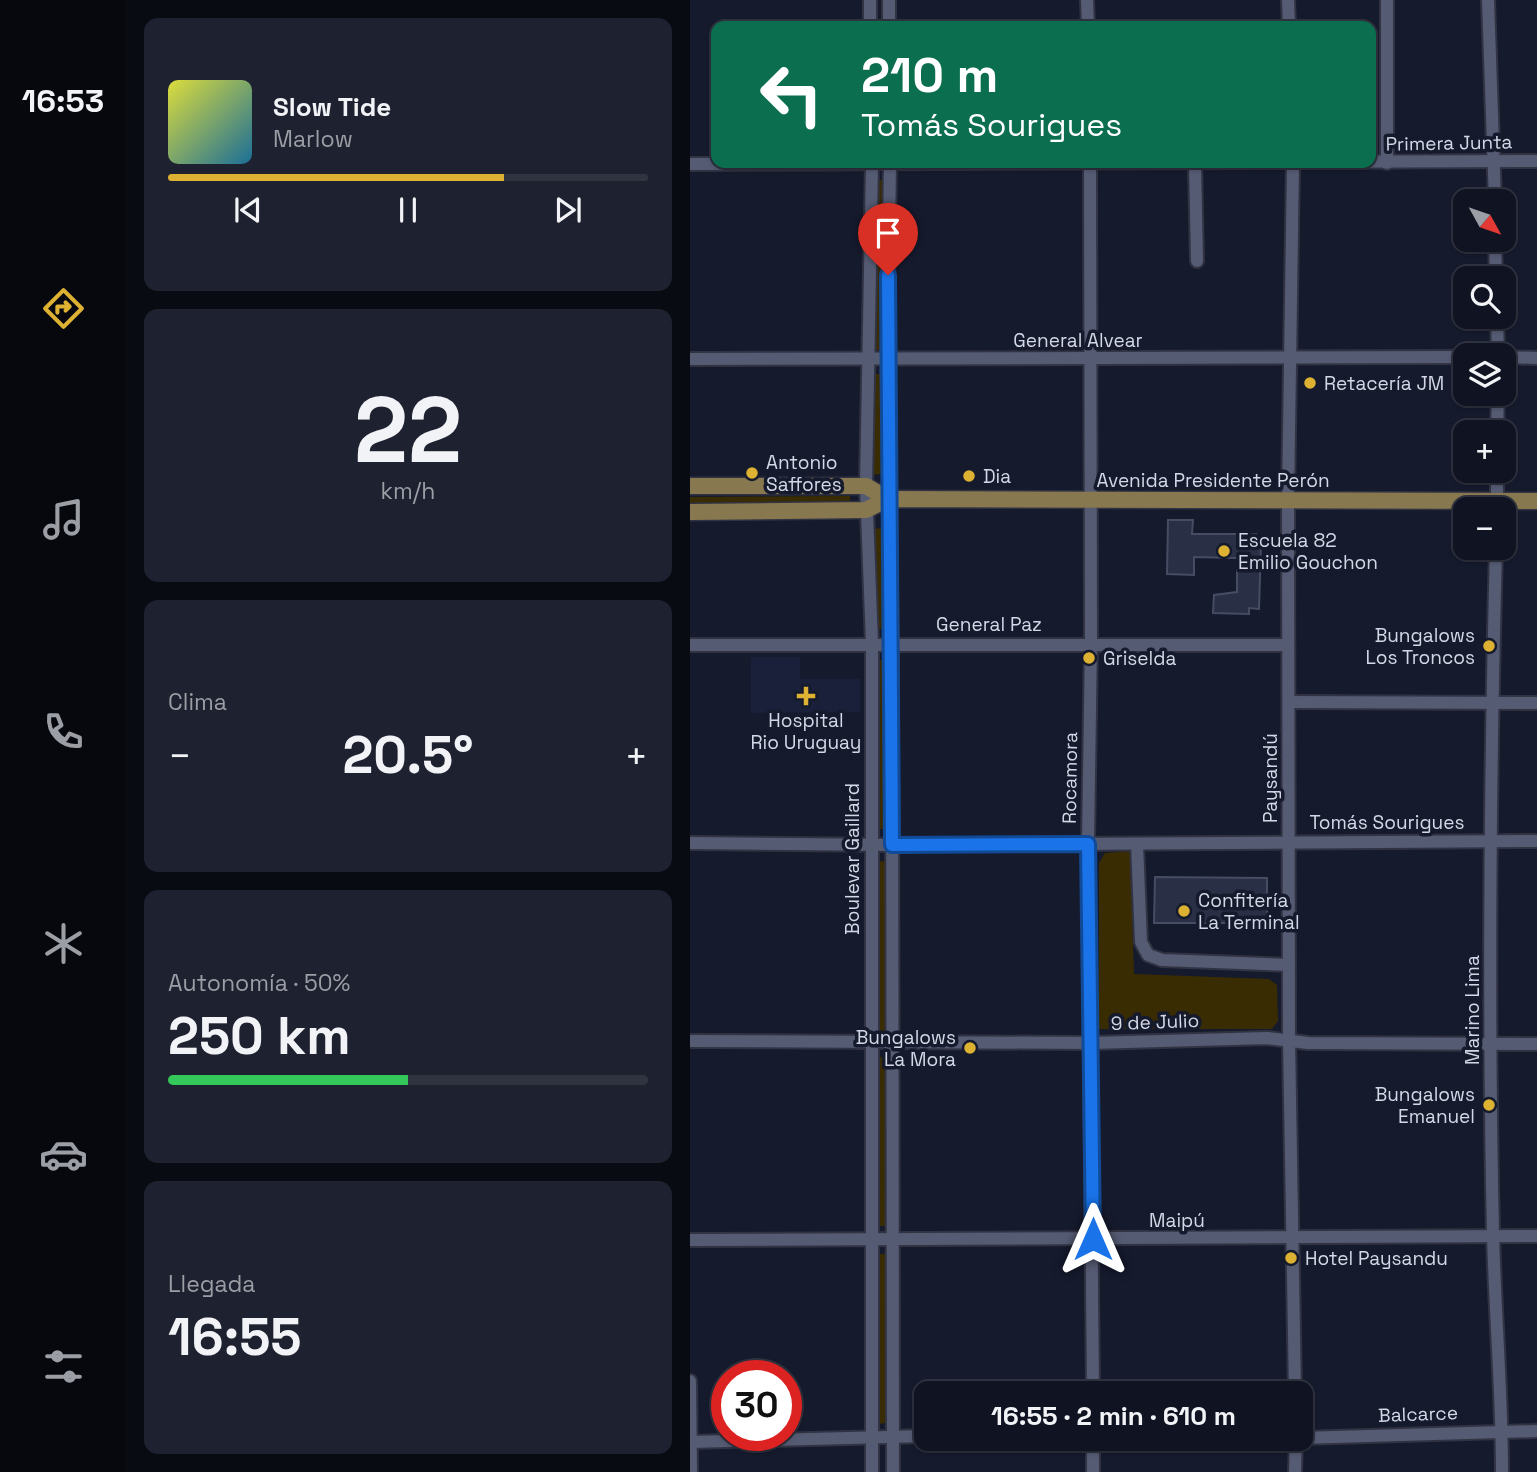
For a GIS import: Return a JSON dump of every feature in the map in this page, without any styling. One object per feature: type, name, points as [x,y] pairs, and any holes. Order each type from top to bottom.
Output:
[{"type":"main road","points":[[690,486],[866,486],[888,499]]},
{"type":"main road","name":"Avenida Presidente Perón","points":[[690,512],[866,510],[888,499],[1288,500],[1453,504]]},
{"type":"main road","name":"Avenida Presidente Perón","points":[[1516,503],[1538,501]]},
{"type":"street","points":[[870,0],[870,21]]},
{"type":"street","points":[[889,0],[890,21]]},
{"type":"street","points":[[1087,0],[1088,21]]},
{"type":"street","points":[[1288,0],[1289,21]]},
{"type":"street","points":[[1387,0],[1387,163]]},
{"type":"street","points":[[1488,0],[1494,189]]},
{"type":"street","name":"Primera Junta","points":[[1376,163],[1538,161]]},
{"type":"street","name":"Primera Junta","points":[[690,164],[711,164]]},
{"type":"street","name":"Boulevar Gaillard","points":[[872,168],[866,510],[872,644],[872,1472]]},
{"type":"street","name":"Boulevar Gaillard","points":[[890,168],[887,359],[892,643],[893,1472]]},
{"type":"street","name":"Rocamora","points":[[1090,168],[1091,642],[1088,844],[1092,1043],[1093,1381]]},
{"type":"street","points":[[1195,168],[1197,261]]},
{"type":"street","name":"Paysandú","points":[[1293,168],[1288,645],[1289,1040],[1295,1381]]},
{"type":"street","name":"General Alvear","points":[[690,359],[1453,357]]},
{"type":"street","points":[[1516,358],[1538,358]]},
{"type":"street","name":"Marino Lima","points":[[1496,560],[1492,704],[1491,1043],[1493,1236],[1502,1472]]},
{"type":"street","name":"General Paz","points":[[690,645],[1091,642],[1288,645]]},
{"type":"street","points":[[1289,702],[1538,703]]},
{"type":"street","name":"Tomás Sourigues","points":[[690,843],[892,845],[1538,841]]},
{"type":"street","points":[[1137,844],[1141,942],[1148,955],[1162,960],[1289,965]]},
{"type":"street","name":"9 de Julio","points":[[690,1041],[1092,1043],[1289,1040],[1538,1044]]},
{"type":"street","name":"Maipú","points":[[690,1240],[873,1237],[1093,1239],[1538,1236]]},
{"type":"street","points":[[690,1381],[691,1472]]},
{"type":"street","name":"Balcarce","points":[[1313,1438],[1538,1431]]},
{"type":"street","points":[[690,1441],[914,1436]]},
{"type":"street","points":[[1093,1451],[1093,1472]]},
{"type":"street","points":[[1295,1472],[1296,1451]]},
{"type":"shaded area","points":[[873,180],[883,180],[883,350],[872,350]]},
{"type":"shaded area","points":[[870,374],[880,374],[881,474],[870,475]]},
{"type":"shaded area","points":[[850,496],[850,503],[690,504],[690,497]]},
{"type":"shaded area","points":[[883,528],[886,629],[875,629],[872,529]]},
{"type":"shaded area","name":"Hospital Rio Uruguay","points":[[751,657],[800,657],[800,679],[860,679],[860,712],[751,713]]},
{"type":"shaded area","points":[[874,660],[884,660],[886,829],[876,829]]},
{"type":"shaded area","points":[[1130,851],[1134,974],[1269,979],[1277,985],[1278,1021],[1272,1029],[1099,1029],[1099,863],[1105,853]]},
{"type":"shaded area","points":[[885,861],[886,1031],[876,1031],[874,862]]},
{"type":"shaded area","points":[[876,1057],[886,1057],[887,1226],[877,1226]]},
{"type":"shaded area","points":[[875,1254],[886,1254],[887,1423],[877,1424]]},
{"type":"building","points":[[1168,520],[1193,520],[1192,534],[1256,534],[1256,543],[1261,543],[1259,609],[1249,608],[1249,614],[1213,613],[1214,595],[1237,592],[1237,558],[1194,557],[1194,575],[1167,574]]},
{"type":"building","points":[[1155,877],[1267,878],[1267,923],[1154,923]]},
{"type":"place","name":"Retacería JM","points":[[1310,383]]},
{"type":"place","name":"Antonio Saffores","points":[[752,473]]},
{"type":"place","name":"Dia","points":[[969,476]]},
{"type":"place","name":"Escuela 82 Emilio Gouchon","points":[[1224,551]]},
{"type":"place","name":"Bungalows Los Troncos","points":[[1489,646]]},
{"type":"place","name":"Griselda","points":[[1089,658]]},
{"type":"place","name":"Hospital Rio Uruguay","points":[[806,696]]},
{"type":"place","name":"Confitería La Terminal","points":[[1184,911]]},
{"type":"place","name":"Bungalows La Mora","points":[[970,1048]]},
{"type":"place","name":"Bungalows Emanuel","points":[[1489,1105]]},
{"type":"place","name":"Hotel Paysandu","points":[[1291,1258]]},
{"type":"route","points":[[888,275],[892,845],[1088,844],[1093,1239]]}]
